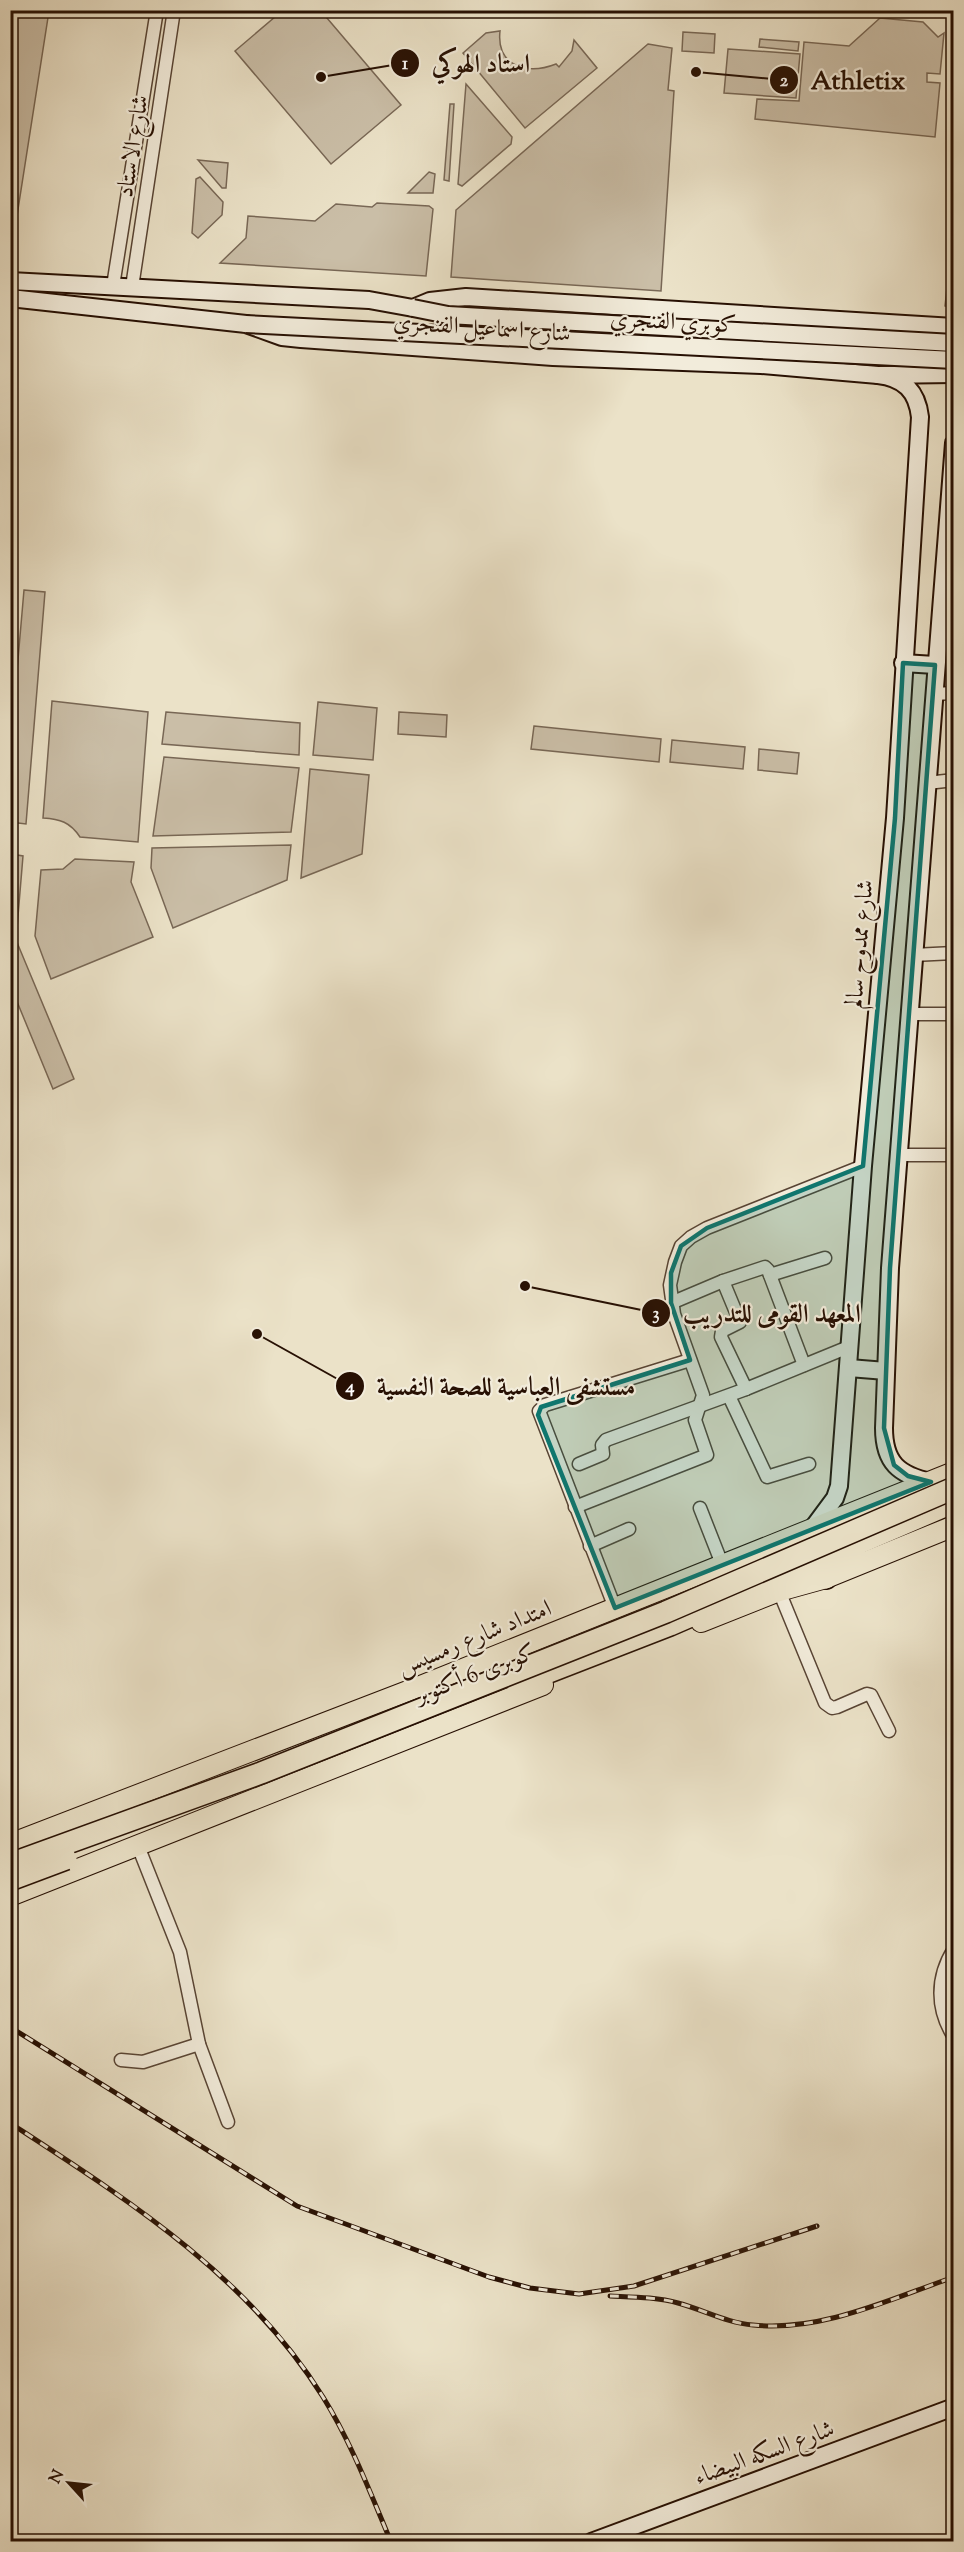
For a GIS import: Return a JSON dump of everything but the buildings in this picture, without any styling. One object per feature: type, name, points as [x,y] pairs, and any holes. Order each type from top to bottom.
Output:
[{"type":"highway","name":"كوبرى 6 أكتوبر","points":[[10,1864],[261,1773],[666,1612],[954,1488]]},
{"type":"highway","name":"كوبرى 6 أكتوبر","points":[[10,1880],[670,1625],[954,1502]]},
{"type":"highway","points":[[826,1578],[843,1562],[954,1515]]},
{"type":"main road","name":"شارع اسماعيل الفنجري","points":[[10,280],[369,300],[413,308],[430,301],[466,297],[954,327]]},
{"type":"main road","name":"شارع اسماعيل الفنجري","points":[[10,298],[246,324],[282,337],[301,339],[544,356],[761,365],[878,375],[954,374]]},
{"type":"main road","name":"كوبري الفنجري","points":[[413,308],[448,315],[954,343]]},
{"type":"main road","points":[[761,365],[770,341],[765,316]]},
{"type":"main road","points":[[793,368],[788,358],[786,341],[792,324],[798,317]]},
{"type":"main road","points":[[893,322],[936,341],[954,361]]},
{"type":"main road","name":"كوبري الفنجري","points":[[246,324],[954,361]]},
{"type":"main road","name":"شارع ممدوح سالم","points":[[809,1532],[835,1498],[839,1486],[862,1166],[895,818],[920,417],[918,404],[912,392],[903,382],[878,375]]},
{"type":"main road","points":[[931,1482],[908,1476],[894,1465],[884,1436],[890,1268],[935,665],[948,598],[954,442]]},
{"type":"main road","points":[[903,663],[935,665]]},
{"type":"main road","points":[[895,818],[924,818]]},
{"type":"main road","points":[[849,1368],[886,1371]]},
{"type":"main road","name":"امتداد شارع رمسيس","points":[[11,1845],[418,1687],[954,1472]]},
{"type":"main road","points":[[10,1896],[779,1591],[826,1578],[954,1526]]},
{"type":"main road","points":[[418,1687],[411,1696],[408,1706],[415,1726],[424,1732]]},
{"type":"main road","points":[[189,1777],[208,1780],[216,1784],[219,1792],[216,1805],[202,1820]]},
{"type":"main road","name":"شارع السكه البيضاء","points":[[591,2541],[954,2407]]},
{"type":"street","name":"شارع الاستاد","points":[[113,286],[157,10]]},
{"type":"street","name":"شارع الاستاد","points":[[132,287],[174,10]]},
{"type":"street","points":[[933,694],[954,693]]},
{"type":"street","points":[[927,783],[954,780]]},
{"type":"street","points":[[913,955],[954,953]]},
{"type":"street","points":[[908,1014],[954,1014]]},
{"type":"street","points":[[898,1155],[954,1155]]},
{"type":"street","points":[[575,1507],[706,1456],[708,1452],[695,1420],[703,1395],[671,1303],[670,1285],[681,1246],[707,1228],[862,1166]]},
{"type":"street","points":[[770,1275],[825,1258]]},
{"type":"street","points":[[671,1303],[723,1281],[765,1267],[804,1365]]},
{"type":"street","points":[[723,1281],[740,1322],[722,1331],[721,1337],[746,1389]]},
{"type":"street","points":[[579,1464],[603,1454],[602,1445],[606,1440],[729,1396],[850,1346]]},
{"type":"street","points":[[615,1608],[538,1415],[541,1407],[690,1360]]},
{"type":"street","points":[[729,1396],[767,1477],[809,1464]]},
{"type":"street","points":[[700,1508],[722,1564]]},
{"type":"street","points":[[590,1546],[629,1528]]},
{"type":"street","points":[[779,1591],[825,1703],[832,1708],[867,1694],[871,1695],[889,1731]]},
{"type":"street","points":[[138,1846],[180,1952],[199,2044],[228,2122]]},
{"type":"street","points":[[954,1949],[942,1973],[940,1999],[946,2024],[954,2037]]},
{"type":"street","points":[[121,2060],[143,2062],[199,2044]]},
{"type":"highlighted area","points":[[903,663],[935,665],[890,1268],[884,1428],[894,1465],[908,1476],[931,1482],[615,1608],[538,1415],[541,1407],[690,1360],[671,1303],[671,1273],[681,1246],[707,1228],[863,1166],[895,818]]},
{"type":"shaded area","points":[[10,11],[49,11],[11,254],[10,254]]},
{"type":"shaded area","points":[[282,11],[321,11],[401,105],[331,164],[235,51]]},
{"type":"shaded area","points":[[880,18],[923,22],[938,37],[944,33],[940,74],[927,73],[927,82],[940,83],[935,137],[755,119],[757,99],[799,101],[804,42],[849,46]]},
{"type":"shaded area","points":[[500,31],[503,53],[516,65],[535,69],[556,64],[559,67],[572,51],[574,40],[597,68],[525,128],[463,53],[486,33]]},
{"type":"shaded area","points":[[683,32],[715,34],[714,53],[682,51]]},
{"type":"shaded area","points":[[760,39],[799,42],[798,51],[759,47]]},
{"type":"shaded area","points":[[648,44],[672,48],[668,90],[674,91],[661,291],[451,277],[456,210]]},
{"type":"shaded area","points":[[728,49],[800,54],[796,98],[724,93]]},
{"type":"shaded area","points":[[466,84],[512,137],[511,144],[462,186],[458,184]]},
{"type":"shaded area","points":[[450,104],[454,104],[449,181],[444,180]]},
{"type":"shaded area","points":[[198,160],[228,163],[226,188],[222,188]]},
{"type":"shaded area","points":[[429,172],[435,174],[433,193],[408,193]]},
{"type":"shaded area","points":[[200,177],[223,202],[222,215],[198,238],[192,233],[196,179]]},
{"type":"shaded area","points":[[377,203],[429,206],[433,209],[426,276],[220,263],[246,238],[248,216],[315,221],[336,204],[372,207]]},
{"type":"shaded area","points":[[953,235],[953,308],[945,306]]},
{"type":"shaded area","points":[[24,590],[45,592],[26,824],[10,822],[11,740]]},
{"type":"shaded area","points":[[52,701],[148,712],[138,842],[80,837],[64,822],[43,818]]},
{"type":"shaded area","points":[[318,702],[377,708],[373,760],[313,755]]},
{"type":"shaded area","points":[[166,712],[300,723],[299,755],[162,744]]},
{"type":"shaded area","points":[[399,712],[447,715],[446,737],[398,734]]},
{"type":"shaded area","points":[[534,726],[661,739],[659,762],[531,749]]},
{"type":"shaded area","points":[[672,740],[745,747],[743,769],[670,762]]},
{"type":"shaded area","points":[[759,749],[799,753],[797,774],[758,770]]},
{"type":"shaded area","points":[[164,757],[299,768],[291,832],[153,836]]},
{"type":"shaded area","points":[[310,769],[369,775],[362,854],[301,878]]},
{"type":"shaded area","points":[[291,845],[287,880],[173,928],[151,868],[152,848]]},
{"type":"shaded area","points":[[11,854],[23,856],[16,940],[74,1079],[53,1089],[11,987]]},
{"type":"shaded area","points":[[75,859],[134,862],[131,882],[153,937],[51,979],[35,936],[41,870],[63,869]]},
{"type":"railway","points":[[10,2027],[297,2206],[489,2277],[530,2288],[579,2294],[634,2286],[817,2226]]},
{"type":"railway","points":[[10,2123],[141,2211],[222,2277],[259,2314],[293,2353],[333,2414],[360,2468],[391,2542]]},
{"type":"railway","points":[[610,2296],[670,2301],[734,2322],[779,2326],[830,2319],[880,2304],[954,2277]]},
{"type":"place","name":"Athletix","points":[[696,72]]},
{"type":"place","name":"استاد الهوكي","points":[[321,77]]},
{"type":"place","name":"المعهد القومى للتدريب","points":[[525,1286]]},
{"type":"place","name":"مستشفى العباسية للصحة النفسية","points":[[257,1334]]}]
